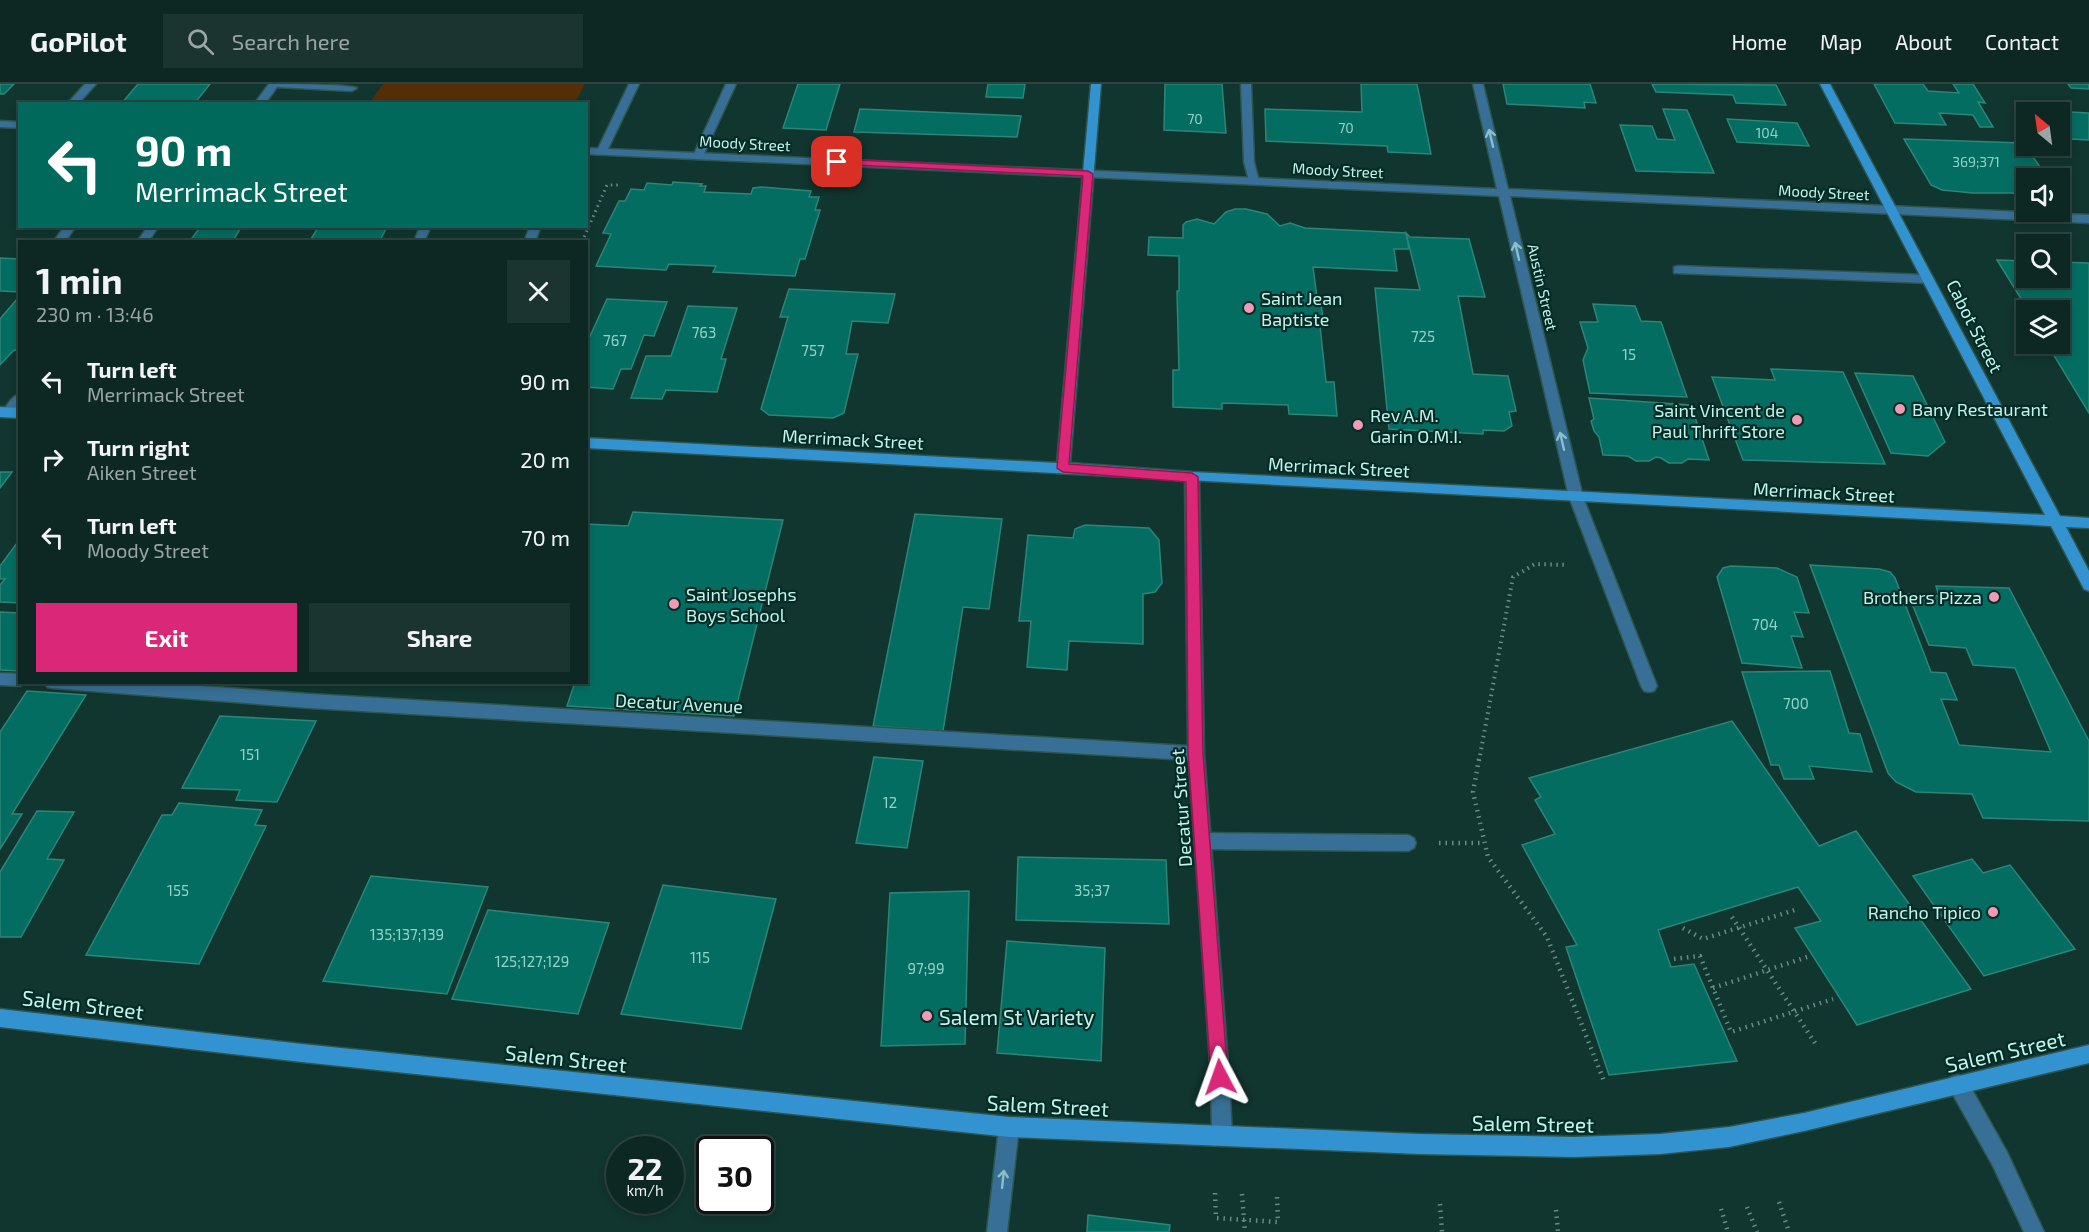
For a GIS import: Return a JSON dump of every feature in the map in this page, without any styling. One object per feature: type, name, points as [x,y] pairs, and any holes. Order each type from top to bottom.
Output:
[{"type":"main road","points":[[1063,468],[1096,84]]},
{"type":"main road","name":"Cabot Street","points":[[1825,84],[2089,585]]},
{"type":"main road","name":"Merrimack Street","points":[[588,442],[1192,477],[2089,523]]},
{"type":"main road","name":"Salem Street","points":[[0,1018],[302,1053],[1009,1127],[1574,1148],[1660,1144],[1729,1137],[1804,1122],[2089,1054]]},
{"type":"street","points":[[74,102],[91,84]]},
{"type":"street","points":[[260,102],[274,84],[352,88]]},
{"type":"street","points":[[602,152],[634,84]]},
{"type":"street","points":[[698,156],[731,84]]},
{"type":"street","points":[[1246,84],[1249,162],[1254,181]]},
{"type":"street","name":"Austin Street","points":[[1478,84],[1576,497],[1605,566],[1649,686]]},
{"type":"street","points":[[0,124],[18,125]]},
{"type":"street","name":"Moody Street","points":[[588,151],[2089,219]]},
{"type":"street","points":[[60,240],[69,228]]},
{"type":"street","points":[[419,240],[425,228]]},
{"type":"street","points":[[1678,270],[1928,279]]},
{"type":"street","name":"Decatur Street","points":[[1192,477],[1196,753],[1220,1077],[1222,1136]]},
{"type":"street","points":[[0,679],[18,680]]},
{"type":"street","name":"Decatur Avenue","points":[[79,684],[310,701],[1196,753]]},
{"type":"street","points":[[1202,841],[1408,843]]},
{"type":"street","points":[[1958,1084],[2000,1160],[2034,1232]]},
{"type":"street","points":[[997,1232],[1009,1127]]},
{"type":"path","points":[[583,240],[607,185],[628,186]]},
{"type":"path","points":[[1604,1081],[1547,937],[1488,857],[1473,792],[1513,577],[1535,564],[1605,566]]},
{"type":"path","points":[[1408,843],[1484,843]]},
{"type":"path","points":[[1683,928],[1703,939],[1798,909]]},
{"type":"path","points":[[1732,917],[1815,1043]]},
{"type":"path","points":[[1674,958],[1700,956],[1731,1032],[1833,999]]},
{"type":"path","points":[[1713,988],[1808,957]]},
{"type":"path","points":[[1215,1193],[1216,1218],[1278,1222],[1277,1196]]},
{"type":"path","points":[[1242,1194],[1245,1232]]},
{"type":"path","points":[[1779,1202],[1789,1232]]},
{"type":"path","points":[[1440,1204],[1442,1232]]},
{"type":"path","points":[[1747,1207],[1757,1232]]},
{"type":"path","points":[[1721,1209],[1728,1232]]},
{"type":"path","points":[[1556,1210],[1558,1232]]},
{"type":"shaded area","points":[[383,84],[585,84],[576,102],[370,102]]},
{"type":"building","points":[[0,84],[14,84],[4,94],[0,94]]},
{"type":"building","points":[[138,84],[210,84],[196,102],[123,102]]},
{"type":"building","points":[[798,84],[840,84],[826,130],[783,128]]},
{"type":"building","points":[[988,84],[1025,84],[1023,98],[986,97]]},
{"type":"building","points":[[1165,84],[1222,84],[1226,133],[1164,130]]},
{"type":"building","points":[[1361,84],[1417,84],[1431,154],[1388,152],[1387,146],[1266,141],[1265,109],[1362,112]]},
{"type":"building","points":[[1503,84],[1590,84],[1596,103],[1584,102],[1585,108],[1507,104]]},
{"type":"building","points":[[1652,84],[1776,85],[1786,105],[1736,103],[1733,95],[1656,92]]},
{"type":"building","points":[[1874,84],[1923,84],[1928,91],[1959,93],[1953,84],[1973,84],[1985,103],[1978,102],[1993,127],[1980,127],[1973,115],[1939,113],[1946,125],[1895,123]]},
{"type":"building","points":[[2068,84],[2089,84],[2089,89],[2071,88]]},
{"type":"building","points":[[860,109],[1021,116],[1017,137],[854,132]]},
{"type":"building","points":[[1663,109],[1687,110],[1714,173],[1636,171],[1620,125],[1652,126],[1657,139],[1675,140]]},
{"type":"building","points":[[2070,112],[2089,113],[2089,140],[2070,139]]},
{"type":"building","points":[[1727,119],[1797,123],[1809,146],[1737,142]]},
{"type":"building","points":[[1904,139],[2016,143],[2016,156],[2032,156],[2041,168],[2016,168],[2016,194],[1942,190],[1931,185]]},
{"type":"building","points":[[673,182],[702,184],[700,186],[706,186],[704,192],[751,194],[753,188],[761,187],[811,191],[809,197],[819,197],[815,210],[820,210],[805,259],[800,259],[795,276],[713,272],[716,266],[669,264],[666,270],[596,266],[611,234],[603,233],[619,201],[625,201],[631,189],[644,190],[647,183],[672,185]]},
{"type":"building","name":"Saint Jean Baptiste","points":[[1235,209],[1267,214],[1280,226],[1290,223],[1305,228],[1406,233],[1409,249],[1394,249],[1397,271],[1313,267],[1324,326],[1320,326],[1326,382],[1334,382],[1337,416],[1289,414],[1288,405],[1222,403],[1222,409],[1173,407],[1173,370],[1179,370],[1177,291],[1179,291],[1179,256],[1148,255],[1149,237],[1183,238],[1183,225],[1186,222],[1197,219],[1214,224],[1226,212]]},
{"type":"building","points":[[200,228],[241,228],[233,240],[191,240]]},
{"type":"building","points":[[318,228],[386,228],[380,240],[310,240]]},
{"type":"building","points":[[1406,233],[1410,237],[1469,239],[1485,297],[1458,296],[1473,374],[1508,376],[1516,411],[1509,412],[1512,426],[1504,431],[1483,430],[1483,434],[1389,429],[1375,288],[1420,290]]},
{"type":"building","points":[[0,258],[18,259],[18,292],[0,291]]},
{"type":"building","points":[[1997,260],[2016,261],[2016,288],[2070,288],[2070,262],[2089,263],[2089,413],[2053,354],[2070,354],[2070,300],[2022,300]]},
{"type":"building","points":[[789,289],[895,294],[888,323],[852,321],[846,354],[858,354],[844,413],[833,418],[769,415],[761,409],[788,317],[780,317]]},
{"type":"building","points":[[18,298],[18,349],[0,365],[0,319]]},
{"type":"building","points":[[607,299],[667,302],[654,336],[644,335],[631,369],[621,369],[613,389],[588,387],[588,341]]},
{"type":"building","points":[[1593,304],[1635,306],[1641,321],[1661,322],[1687,397],[1590,393],[1583,360],[1588,348],[1580,322],[1598,322]]},
{"type":"building","points":[[688,306],[737,308],[721,359],[726,359],[717,392],[666,390],[662,399],[631,398],[646,356],[671,356]]},
{"type":"building","name":"Saint Vincent de Paul Thrift Store","points":[[1771,369],[1843,372],[1885,464],[1743,460],[1712,377],[1775,380]]},
{"type":"building","name":"Bany Restaurant","points":[[1855,373],[1913,376],[1945,442],[1928,456],[1891,453]]},
{"type":"building","points":[[1589,398],[1691,405],[1709,460],[1688,459],[1682,463],[1669,463],[1656,457],[1649,461],[1636,461],[1628,456],[1603,455],[1599,437],[1591,421],[1594,419]]},
{"type":"building","points":[[0,472],[12,472],[0,488]]},
{"type":"building","name":"Saint Josephs Boys School","points":[[633,512],[783,520],[734,716],[567,706],[574,684],[588,684],[588,524],[628,526]]},
{"type":"building","points":[[915,514],[1002,519],[989,609],[963,607],[943,731],[873,726]]},
{"type":"building","points":[[1085,525],[1149,528],[1159,540],[1162,583],[1155,592],[1143,594],[1143,644],[1069,641],[1067,670],[1027,667],[1031,621],[1019,621],[1028,535],[1073,538],[1075,529]]},
{"type":"building","points":[[18,542],[18,603],[0,602],[0,585],[5,579],[0,579],[0,566]]},
{"type":"building","points":[[1810,565],[1879,569],[1890,572],[1895,578],[1931,672],[1946,673],[1957,700],[1941,699],[1959,745],[2051,752],[2015,668],[1973,665],[1966,648],[1929,645],[1908,594],[1939,596],[1936,586],[2009,588],[2089,741],[2089,821],[1983,818],[1972,794],[1916,792],[1896,782],[1888,773]]},
{"type":"building","points":[[1731,566],[1777,568],[1797,577],[1809,613],[1794,612],[1803,637],[1791,636],[1802,668],[1742,663],[1717,577],[1723,568]]},
{"type":"building","points":[[0,612],[18,613],[18,671],[0,670]]},
{"type":"building","points":[[1830,671],[1849,733],[1860,734],[1872,772],[1809,766],[1814,779],[1784,779],[1779,765],[1771,765],[1742,672]]},
{"type":"building","points":[[27,691],[86,695],[12,814],[22,814],[0,849],[0,732]]},
{"type":"building","points":[[220,716],[316,721],[277,802],[236,800],[240,790],[182,788]]},
{"type":"building","points":[[1732,721],[1819,846],[1856,831],[1971,989],[1857,1025],[1795,928],[1821,921],[1798,887],[1658,930],[1671,967],[1694,964],[1737,1061],[1609,1075],[1566,947],[1577,945],[1522,845],[1555,834],[1535,800],[1541,797],[1529,778]]},
{"type":"building","points":[[874,757],[923,761],[907,848],[856,843]]},
{"type":"building","points":[[179,803],[262,810],[255,825],[266,826],[199,964],[86,955],[162,815],[172,815]]},
{"type":"building","points":[[37,811],[74,812],[47,859],[64,860],[21,937],[0,937],[0,872]]},
{"type":"building","points":[[1018,857],[1166,860],[1169,924],[1016,920]]},
{"type":"building","name":"Rancho Tipico","points":[[1972,859],[1983,873],[2010,865],[2075,949],[1984,976],[1913,876]]},
{"type":"building","points":[[371,876],[488,887],[447,994],[323,981]]},
{"type":"building","points":[[663,885],[776,899],[741,1029],[621,1014]]},
{"type":"building","points":[[969,891],[965,1044],[881,1046],[890,893]]},
{"type":"building","points":[[488,910],[609,923],[578,1014],[452,999]]},
{"type":"building","points":[[1007,941],[1105,948],[1101,1061],[997,1053]]},
{"type":"building","points":[[1088,1215],[1170,1225],[1169,1232],[1087,1232]]},
{"type":"place","name":"Saint Jean Baptiste","points":[[1249,308]]},
{"type":"place","name":"Bany Restaurant","points":[[1900,409]]},
{"type":"place","name":"Saint Vincent de Paul Thrift Store","points":[[1797,420]]},
{"type":"place","name":"Rev A.M. Garin O.M.I.","points":[[1358,425]]},
{"type":"place","name":"Brothers Pizza","points":[[1994,597]]},
{"type":"place","name":"Saint Josephs Boys School","points":[[674,604]]},
{"type":"place","name":"Rancho Tipico","points":[[1993,912]]},
{"type":"place","name":"Salem St Variety","points":[[927,1016]]},
{"type":"route","points":[[837,162],[1088,174],[1063,468],[1192,477],[1196,753],[1220,1077]]}]
